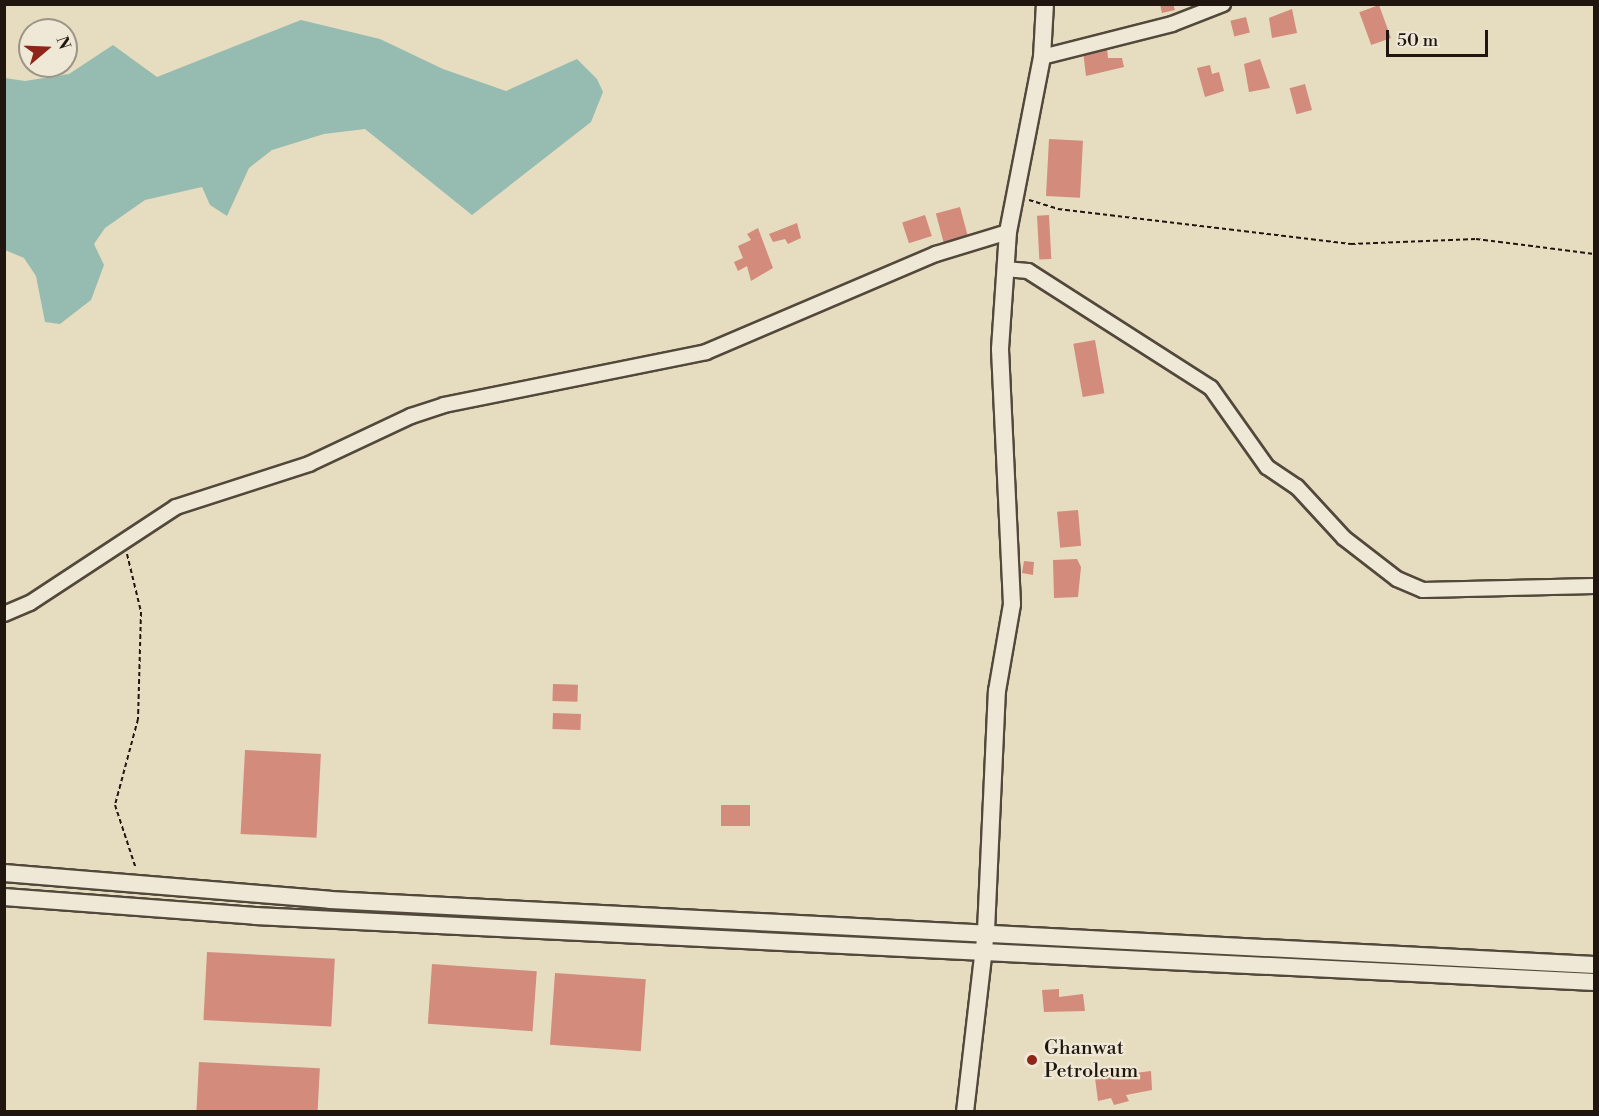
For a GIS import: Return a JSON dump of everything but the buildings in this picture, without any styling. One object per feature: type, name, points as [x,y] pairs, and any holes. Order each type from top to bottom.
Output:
[{"type":"street","points":[[965,1112],[986,931],[998,691],[1012,604],[1000,349],[1005,270],[1008,232],[1042,57],[1045,4]]},
{"type":"street","points":[[1042,57],[1172,24],[1223,4]]},
{"type":"street","points":[[4,614],[30,603],[116,544],[176,507],[309,464],[411,416],[444,405],[706,352],[936,254],[1008,232]]},
{"type":"street","points":[[1005,270],[1028,271],[1211,388],[1267,466],[1297,487],[1344,538],[1397,579],[1424,590],[1594,586]]},
{"type":"street","points":[[4,873],[330,900],[986,931],[1594,965]]},
{"type":"street","points":[[4,897],[255,916],[982,954],[1594,982]]},
{"type":"path","points":[[1014,198],[1058,209],[1351,244],[1488,240],[1594,254]]},
{"type":"path","points":[[116,544],[127,554],[137,580],[141,612],[138,719],[115,805],[136,865],[137,884]]},
{"type":"water","points":[[301,20],[380,39],[443,69],[506,91],[577,59],[597,79],[603,92],[591,122],[472,215],[365,129],[324,134],[272,150],[249,168],[227,216],[210,205],[202,187],[145,200],[105,228],[94,244],[104,265],[91,300],[60,324],[45,322],[36,276],[24,258],[5,250],[5,78],[25,81],[44,78],[78,78],[78,68],[113,45],[157,77]]},
{"type":"place","name":"Ghanwat Petroleum","points":[[1032,1060]]}]
